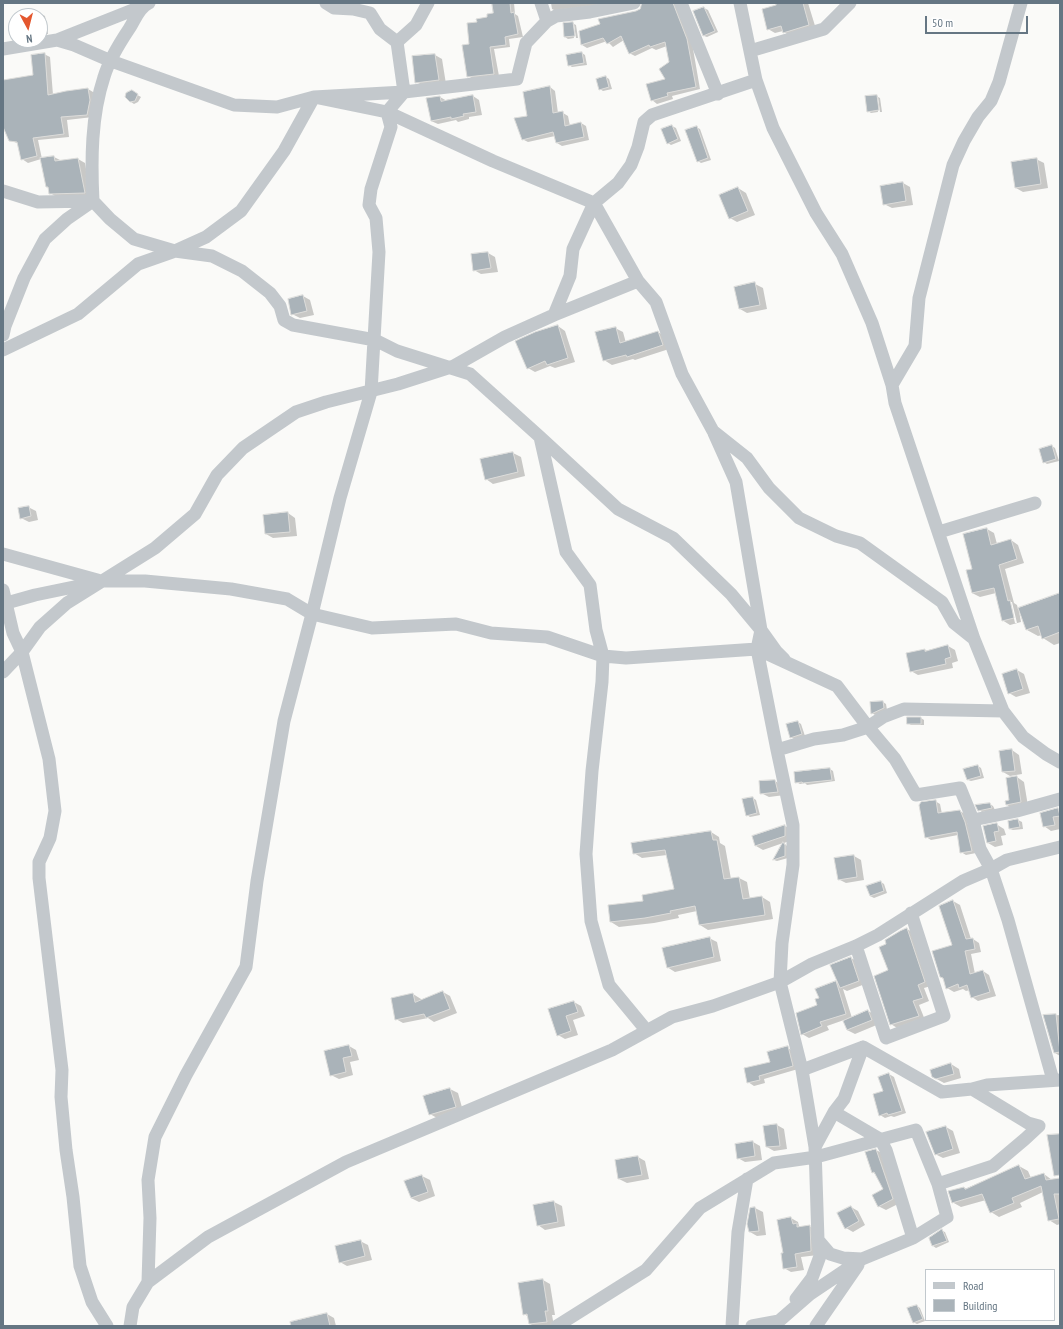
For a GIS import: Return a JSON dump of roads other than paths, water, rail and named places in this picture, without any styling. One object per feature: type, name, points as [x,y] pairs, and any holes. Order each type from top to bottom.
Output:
[{"type":"street","points":[[326,3],[334,8],[353,9],[370,13],[380,29],[397,42],[404,92],[387,112]]},
{"type":"street","points":[[397,42],[416,25],[428,3]]},
{"type":"street","points":[[541,3],[547,21]]},
{"type":"street","points":[[57,40],[74,45],[111,61],[234,104],[277,107],[314,96],[404,92],[517,80],[526,43],[547,21],[556,16],[590,12],[634,3]]},
{"type":"street","points":[[681,3],[718,94]]},
{"type":"street","points":[[740,3],[756,80],[773,128],[816,213],[842,254],[872,323],[892,386],[895,403],[974,639],[1003,711],[1023,737],[1046,754],[1060,762]]},
{"type":"street","points":[[750,51],[824,29],[850,3]]},
{"type":"street","points":[[892,386],[915,346],[919,298],[953,165],[964,141],[978,117],[991,101],[999,82],[1021,3]]},
{"type":"street","points":[[3,49],[57,40],[146,4]]},
{"type":"street","points":[[146,4],[124,36],[104,77],[96,108],[91,168],[92,201],[110,219],[134,239],[175,251],[212,256],[242,271],[270,293],[280,306],[284,320],[293,325],[375,340],[397,351],[470,374],[618,509],[674,538],[731,594],[761,630],[776,651],[792,666]]},
{"type":"street","points":[[554,315],[570,276],[573,249],[594,203],[618,183],[631,165],[638,147],[644,122],[652,115],[756,80]]},
{"type":"street","points":[[314,96],[387,112],[486,158],[594,203],[638,281],[656,302],[682,374],[713,431],[736,482],[761,630],[757,649],[792,825],[793,865],[782,943],[780,982],[802,1070],[815,1152],[818,1240],[820,1256],[812,1278],[777,1324]]},
{"type":"street","points":[[3,350],[78,314],[138,264],[175,251],[206,237],[241,212],[284,151],[314,96]]},
{"type":"street","points":[[148,1282],[150,1218],[148,1180],[155,1137],[186,1075],[246,967],[257,880],[284,721],[340,498],[370,392],[375,340],[379,252],[376,218],[368,205],[390,127],[387,112]]},
{"type":"street","points":[[3,190],[38,202],[92,201]]},
{"type":"street","points":[[3,335],[5,326],[24,278],[45,239],[67,219],[92,201]]},
{"type":"street","points":[[3,672],[22,652],[40,627],[67,603],[155,548],[195,514],[217,474],[243,448],[296,412],[326,402],[370,392],[450,368],[506,337],[554,315],[638,281]]},
{"type":"street","points":[[713,431],[747,458],[769,488],[799,518],[836,536],[860,543],[942,602],[954,622],[974,639]]},
{"type":"street","points":[[540,437],[566,552],[590,585],[596,630],[603,656],[602,682],[592,771],[586,854],[591,921],[609,984],[647,1031]]},
{"type":"street","points":[[939,532],[1035,503]]},
{"type":"street","points":[[3,554],[101,581]]},
{"type":"street","points":[[4,604],[34,595],[101,581],[145,581],[231,589],[287,599],[312,614],[372,628],[456,624],[491,633],[547,637],[603,656],[626,658],[757,649],[837,686],[868,727],[895,759],[916,795],[960,788],[973,820],[980,849],[992,869],[1056,1080],[987,1085],[972,1089],[942,1092],[863,1047]]},
{"type":"street","points":[[3,590],[4,604],[13,633],[22,652],[49,759],[55,812],[50,838],[39,862],[39,878],[62,1070],[61,1097],[66,1150],[73,1197],[80,1266],[92,1302],[107,1326]]},
{"type":"street","points":[[777,750],[814,739],[843,735],[868,727],[883,717],[904,709],[1003,711]]},
{"type":"street","points":[[973,820],[1017,811],[1060,799]]},
{"type":"street","points":[[130,1326],[132,1307],[148,1282],[208,1237],[346,1162],[612,1050],[672,1017],[713,1006],[780,982],[812,964],[856,946],[878,935],[963,881],[992,869],[1007,860],[1060,847]]},
{"type":"street","points":[[856,946],[886,1038],[944,1016],[911,913]]},
{"type":"street","points":[[802,1070],[863,1047]]},
{"type":"street","points":[[815,1152],[834,1112],[844,1099],[863,1047]]},
{"type":"street","points":[[938,1184],[993,1166],[1039,1126],[1028,1123],[972,1089]]},
{"type":"street","points":[[834,1112],[880,1139],[886,1150],[913,1238]]},
{"type":"street","points":[[557,1326],[646,1270],[700,1208],[774,1163],[815,1152],[916,1130],[938,1184],[947,1217],[913,1238],[862,1259],[810,1294],[777,1324],[752,1326]]},
{"type":"street","points":[[732,1326],[738,1232],[747,1180]]},
{"type":"street","points":[[818,1240],[830,1254],[843,1258],[862,1259]]},
{"type":"street","points":[[816,1326],[862,1259]]}]
